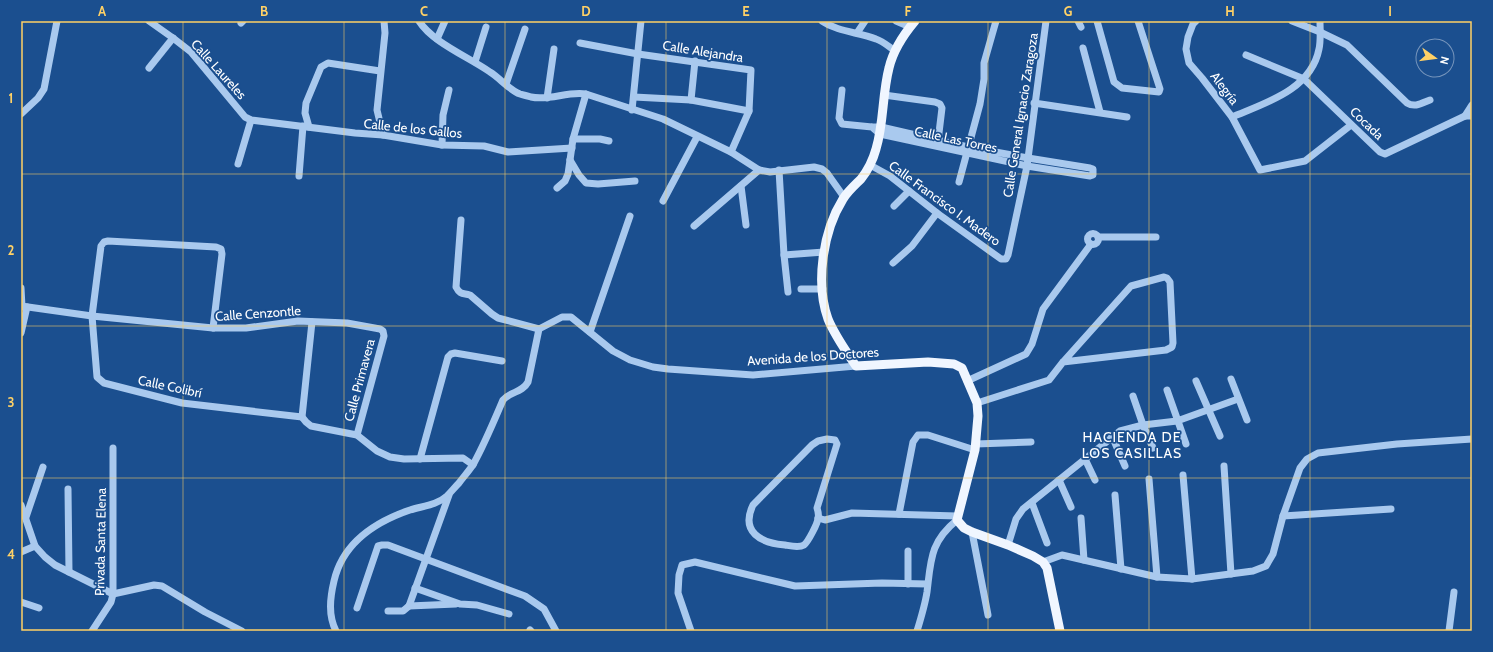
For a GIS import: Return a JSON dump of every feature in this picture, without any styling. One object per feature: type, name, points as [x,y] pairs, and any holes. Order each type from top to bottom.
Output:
[{"type":"main road","points":[[856,366],[834,332],[824,304],[822,269],[824,252],[832,221],[844,197],[862,177],[870,165],[876,150],[878,129],[889,68],[895,51],[912,24]]},
{"type":"main road","name":"Avenida de los Doctores","points":[[856,366],[928,362],[954,364],[962,368],[977,403],[978,416],[975,447],[957,518]]},
{"type":"main road","points":[[957,518],[964,528],[1008,545],[1043,562],[1047,568],[1060,631]]},
{"type":"street","points":[[21,114],[38,98],[44,89],[57,21]]},
{"type":"street","name":"Calle Laureles","points":[[148,21],[191,52],[244,117],[251,120]]},
{"type":"street","points":[[383,135],[377,110],[385,33],[384,21]]},
{"type":"street","points":[[437,39],[445,21]]},
{"type":"street","points":[[632,110],[641,21]]},
{"type":"street","points":[[822,21],[835,28],[878,40],[895,51]]},
{"type":"street","points":[[857,33],[865,21]]},
{"type":"street","points":[[896,21],[912,24]]},
{"type":"street","name":"Calle General Ignacio Zaragoza","points":[[1006,259],[1027,166],[1034,103],[1046,21]]},
{"type":"street","points":[[1097,21],[1114,82],[1122,88],[1158,92],[1160,89],[1138,21]]},
{"type":"street","name":"Alegría","points":[[1196,21],[1188,36],[1186,49],[1189,63],[1232,117],[1260,170],[1305,160],[1351,125]]},
{"type":"street","points":[[1292,21],[1347,45],[1407,103],[1412,106],[1416,106],[1430,100]]},
{"type":"street","points":[[1232,117],[1284,94],[1304,79],[1319,50],[1320,21]]},
{"type":"street","points":[[421,24],[432,36],[491,72],[519,94],[547,98],[576,93],[586,94],[663,120],[731,152],[759,170],[770,172],[814,167],[822,169],[827,173],[844,197]]},
{"type":"street","points":[[959,182],[980,104],[984,80],[984,63],[995,24]]},
{"type":"street","points":[[475,62],[486,27]]},
{"type":"street","points":[[506,84],[526,29]]},
{"type":"street","points":[[149,68],[173,38]]},
{"type":"street","name":"Calle Alejandra","points":[[580,43],[638,54],[751,70],[749,111],[731,152]]},
{"type":"street","points":[[547,98],[554,48]]},
{"type":"street","points":[[1083,48],[1100,112]]},
{"type":"street","points":[[1246,55],[1304,79]]},
{"type":"street","points":[[691,100],[695,61]]},
{"type":"street","points":[[299,176],[306,126],[306,103],[321,66],[328,63],[380,71]]},
{"type":"street","name":"Cocada","points":[[1304,79],[1380,152],[1385,154],[1468,116],[1472,105]]},
{"type":"street","points":[[442,145],[443,115],[449,90]]},
{"type":"street","points":[[842,90],[839,121],[842,124],[878,129]]},
{"type":"street","points":[[557,188],[565,181],[568,174],[574,139],[586,94]]},
{"type":"street","points":[[884,95],[940,104],[942,108],[938,141]]},
{"type":"street","points":[[634,97],[691,100],[749,111]]},
{"type":"street","points":[[1034,103],[1128,117]]},
{"type":"street","points":[[238,164],[251,120]]},
{"type":"street","name":"Calle de los Gallos","points":[[251,120],[383,135],[442,145],[484,146],[508,152],[572,148]]},
{"type":"street","name":"Calle Las Torres","points":[[878,129],[938,141],[968,151],[1028,158],[1090,168],[1093,169],[1094,172],[1093,175],[1090,176],[1027,166],[878,129]]},
{"type":"street","points":[[663,201],[697,137]]},
{"type":"street","points":[[574,139],[600,139],[609,141]]},
{"type":"street","points":[[570,160],[586,183],[598,184],[635,181]]},
{"type":"street","name":"Calle Francisco I. Madero","points":[[870,165],[890,176],[937,213],[1001,259],[1006,259]]},
{"type":"street","points":[[694,226],[759,170]]},
{"type":"street","points":[[779,170],[784,255],[788,292]]},
{"type":"street","points":[[741,186],[746,224]]},
{"type":"street","points":[[894,206],[909,191]]},
{"type":"street","points":[[893,263],[912,246],[937,213]]},
{"type":"street","points":[[590,332],[630,216]]},
{"type":"street","points":[[388,611],[404,611],[409,606],[449,495],[473,465],[503,400],[512,393],[525,388],[528,382],[539,329],[498,318],[470,295],[461,294],[458,292],[456,287],[461,220]]},
{"type":"street","points":[[967,381],[1026,354],[1032,344],[1043,309],[1091,244],[1087,239],[1088,236],[1093,234],[1098,237],[1156,237]]},
{"type":"street","name":"Calle Colibrí","points":[[213,328],[222,254],[221,249],[216,247],[104,242],[101,246],[92,316],[97,377],[104,383],[182,403],[302,417]]},
{"type":"street","points":[[784,255],[824,252]]},
{"type":"street","points":[[977,403],[1049,380],[1063,362],[1131,286],[1164,277],[1167,278],[1170,282],[1172,347],[1166,350],[1063,362]]},
{"type":"street","points":[[21,288],[23,307],[21,333]]},
{"type":"street","points":[[800,289],[823,290]]},
{"type":"street","name":"Calle Cenzontle","points":[[23,307],[92,316],[213,328],[246,328],[298,321],[312,322],[302,417]]},
{"type":"street","name":"Avenida de los Doctores","points":[[539,329],[562,317],[571,317],[613,351],[630,360],[654,367],[668,369],[753,375],[856,366]]},
{"type":"street","name":"Calle Primavera","points":[[312,322],[347,323],[380,329],[383,331],[384,336],[356,436]]},
{"type":"street","points":[[420,459],[448,357],[455,353],[502,361]]},
{"type":"street","points":[[1231,378],[1247,420]]},
{"type":"street","points":[[1196,381],[1220,436]]},
{"type":"street","points":[[1166,390],[1186,444]]},
{"type":"street","points":[[1133,396],[1153,448]]},
{"type":"street","points":[[1008,545],[1016,519],[1023,509],[1112,436],[1120,431],[1143,425],[1177,421],[1238,399]]},
{"type":"street","points":[[302,417],[311,426],[356,436],[376,451],[390,457],[404,459],[463,458],[473,465]]},
{"type":"street","points":[[899,514],[913,442],[918,435],[928,435],[975,447],[1031,442]]},
{"type":"street","points":[[1112,436],[1125,466]]},
{"type":"street","points":[[827,439],[835,440],[837,444],[817,508],[818,518],[808,540],[804,545],[798,547],[775,544],[759,539],[750,527],[749,518],[750,510],[753,505],[812,445],[818,441],[827,439]]},
{"type":"street","points":[[1043,562],[1062,555],[1156,577],[1192,579],[1253,571],[1266,566],[1273,554],[1300,468],[1307,459],[1318,453],[1397,444],[1472,439]]},
{"type":"street","name":"Privada Santa Elena","points":[[95,630],[111,602],[113,594],[113,448]]},
{"type":"street","points":[[1086,458],[1095,480]]},
{"type":"street","points":[[1224,466],[1231,574]]},
{"type":"street","points":[[26,518],[43,467]]},
{"type":"street","points":[[1183,475],[1192,579]]},
{"type":"street","points":[[1149,479],[1156,577]]},
{"type":"street","points":[[1059,480],[1070,507]]},
{"type":"street","points":[[68,489],[69,572]]},
{"type":"street","points":[[1115,494],[1121,569]]},
{"type":"street","points":[[334,630],[331,619],[331,593],[339,566],[360,536],[374,526],[410,511],[434,504],[449,495]]},
{"type":"street","points":[[1032,503],[1047,543]]},
{"type":"street","points":[[21,505],[35,546],[55,565],[113,594],[154,586],[162,586],[205,612],[242,631]]},
{"type":"street","points":[[1284,516],[1391,509]]},
{"type":"street","points":[[818,518],[825,520],[852,514],[899,514],[957,518]]},
{"type":"street","points":[[917,631],[924,604],[930,559],[946,529],[957,518]]},
{"type":"street","points":[[1081,518],[1084,560]]},
{"type":"street","points":[[972,532],[988,615]]},
{"type":"street","points":[[357,608],[378,546],[388,545],[531,599],[544,609],[556,631]]},
{"type":"street","points":[[21,552],[35,546]]},
{"type":"street","points":[[908,551],[908,584]]},
{"type":"street","points":[[691,631],[678,593],[678,587],[682,565],[694,562],[795,586],[882,583],[927,584]]},
{"type":"street","points":[[415,588],[460,604]]},
{"type":"street","points":[[1449,631],[1454,592]]},
{"type":"street","points":[[21,602],[39,608]]},
{"type":"street","points":[[409,606],[460,604],[478,605],[509,614]]},
{"type":"district","name":"HACIENDA DE LOS CASILLAS","points":[[1132,446]]}]
